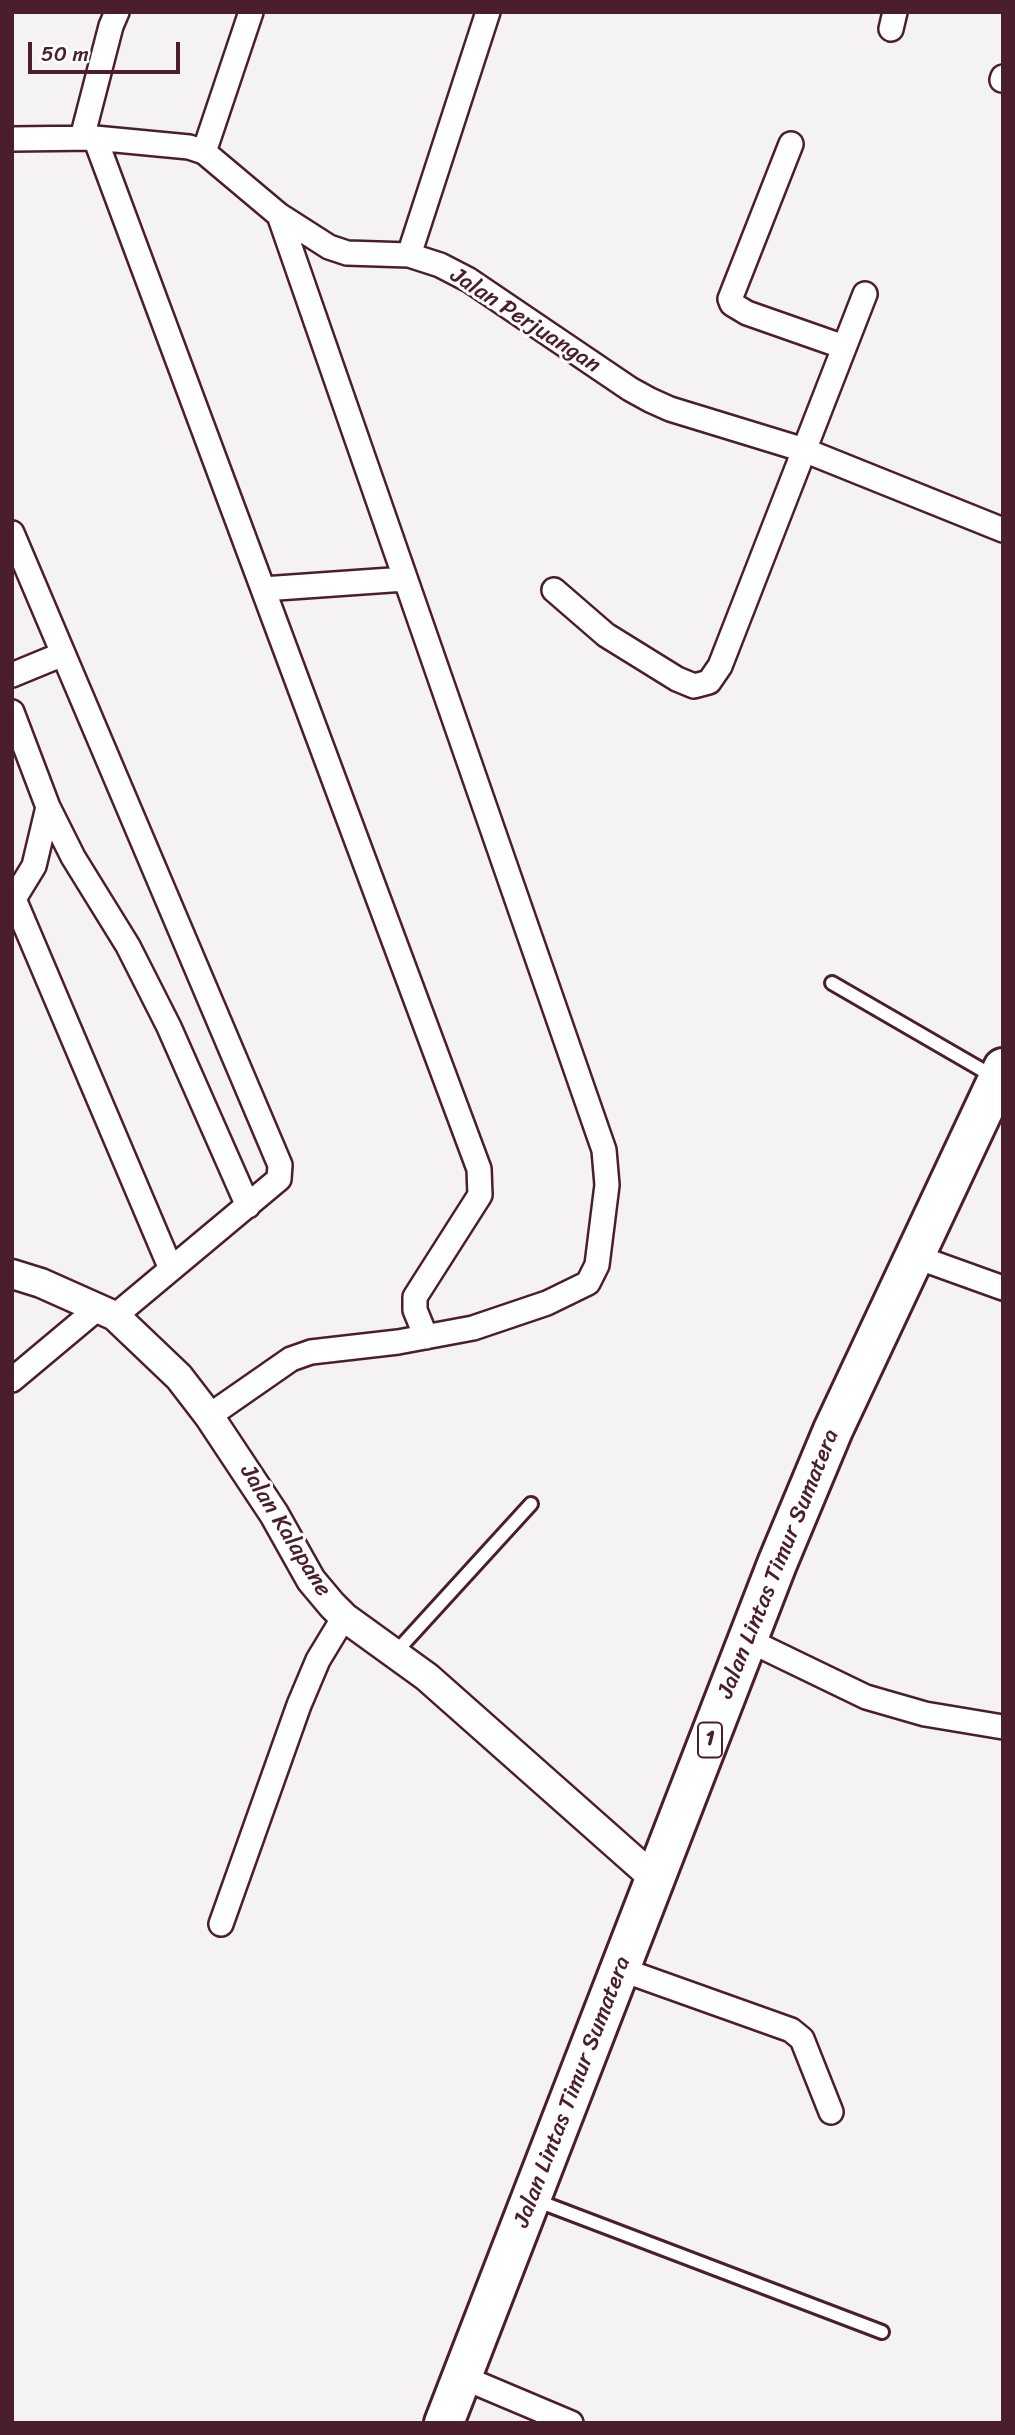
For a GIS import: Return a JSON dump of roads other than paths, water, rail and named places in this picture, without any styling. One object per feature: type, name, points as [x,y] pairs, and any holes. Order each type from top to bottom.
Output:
[{"type":"highway","name":"Jalan Lintas Timur Sumatera","points":[[444,2423],[832,1430],[1000,1074]]},
{"type":"street","points":[[117,12],[111,26],[88,138],[263,589],[479,1169],[480,1195],[415,1297],[415,1310],[426,1337]]},
{"type":"street","points":[[204,152],[251,12]]},
{"type":"street","points":[[409,255],[488,12]]},
{"type":"street","name":"Jalan Perjuangan","points":[[12,139],[88,138],[189,147],[204,152],[279,215],[329,247],[347,253],[409,255],[440,265],[469,280],[630,390],[650,400],[670,409],[804,450],[1003,530]]},
{"type":"street","points":[[791,144],[730,299],[732,304],[747,313],[844,347]]},
{"type":"street","points":[[209,1416],[291,1359],[311,1352],[473,1328],[547,1303],[587,1283],[597,1265],[607,1185],[604,1150],[279,215]]},
{"type":"street","points":[[554,590],[606,635],[677,679],[694,686],[709,682],[720,666],[864,295]]},
{"type":"street","points":[[12,533],[280,1165],[279,1179],[171,1269],[12,1380]]},
{"type":"street","points":[[263,589],[405,579]]},
{"type":"street","points":[[12,675],[64,654]]},
{"type":"street","points":[[12,712],[48,807],[73,857],[128,946],[169,1027],[248,1206]]},
{"type":"street","points":[[48,807],[34,866],[13,900],[171,1269]]},
{"type":"street","points":[[914,1256],[1003,1288]]},
{"type":"street","name":"Jalan Kalapane","points":[[12,1274],[41,1283],[107,1312],[179,1377],[209,1416],[274,1514],[311,1580],[344,1616],[427,1677],[655,1879]]},
{"type":"street","points":[[221,1924],[299,1705],[318,1660],[344,1616]]},
{"type":"street","points":[[748,1640],[866,1697],[925,1714],[1003,1727]]},
{"type":"street","points":[[621,1969],[799,2035],[831,2112]]},
{"type":"street","points":[[462,2377],[571,2423]]},
{"type":"lane","points":[[832,983],[1000,1074]]},
{"type":"lane","points":[[395,1653],[531,1504]]},
{"type":"lane","points":[[531,2199],[882,2332]]}]
